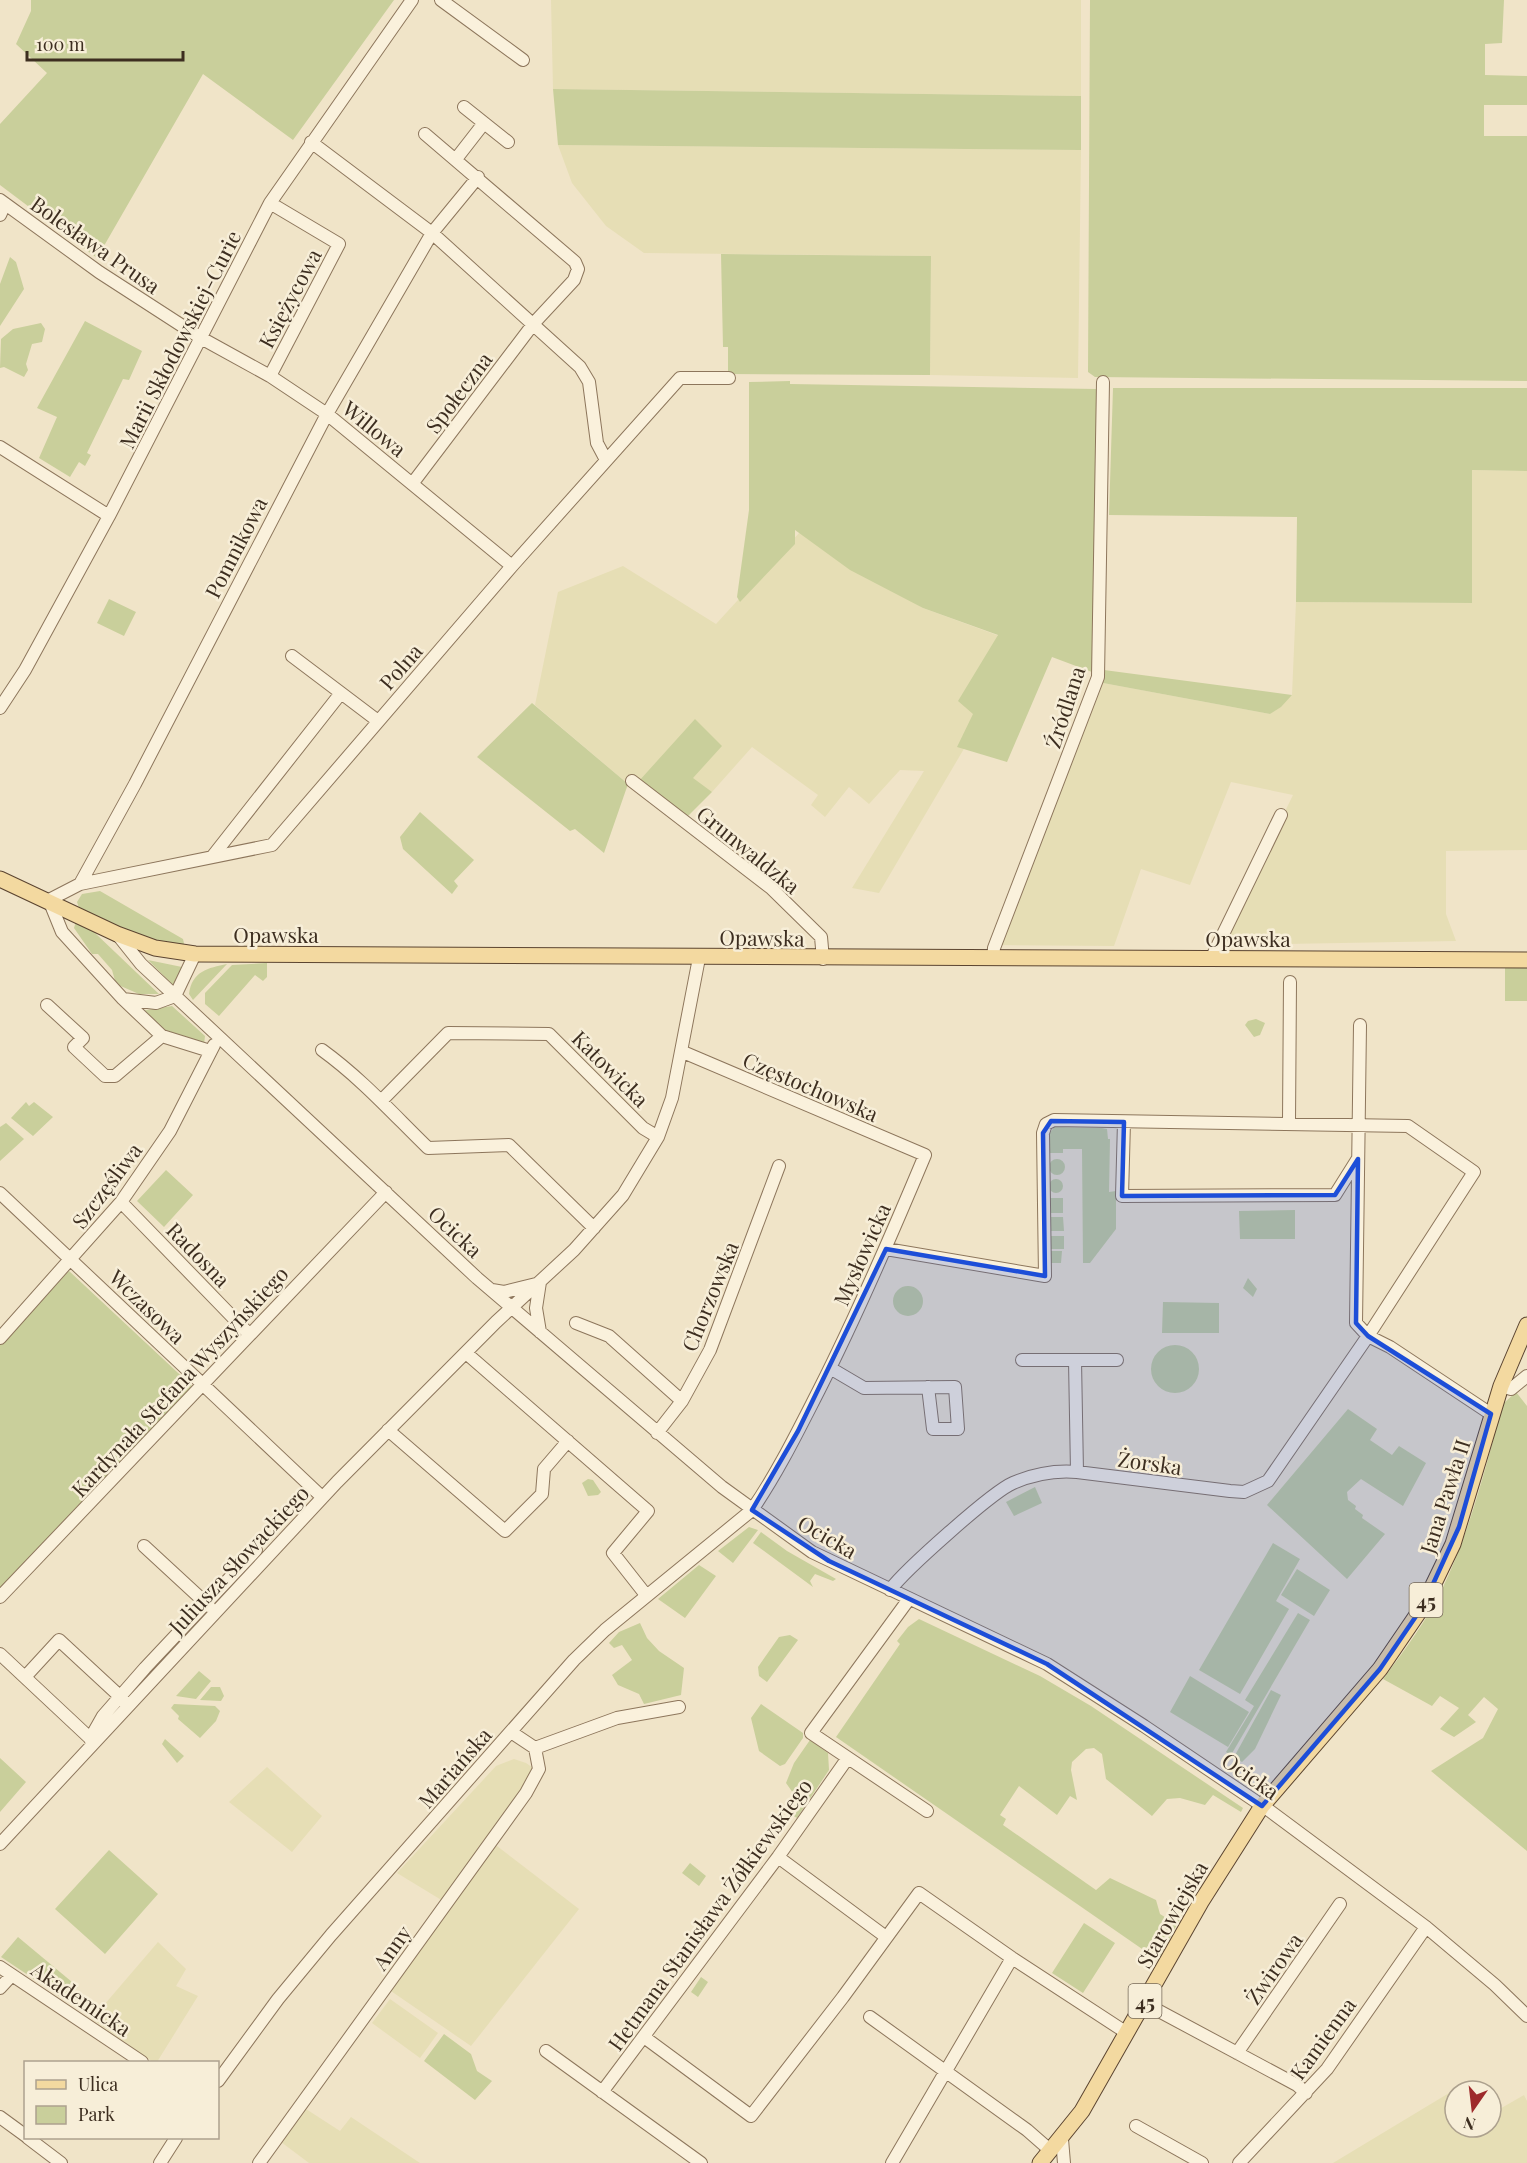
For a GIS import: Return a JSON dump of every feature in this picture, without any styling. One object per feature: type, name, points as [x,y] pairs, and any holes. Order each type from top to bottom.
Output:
[{"type":"main road","name":"Opawska","points":[[4,882],[49,900],[117,934],[155,948],[195,954],[823,959],[1527,960]]},
{"type":"main road","name":"Jana Pawła II","points":[[1262,1806],[1380,1669],[1423,1606],[1459,1527],[1491,1414],[1527,1325]]},
{"type":"main road","name":"Starowiejska","points":[[1040,2163],[1062,2139],[1082,2111],[1201,1902],[1262,1806]]},
{"type":"street","name":"Marii Skłodowskiej-Curie","points":[[0,708],[25,670],[109,516],[270,203],[412,0]]},
{"type":"street","points":[[441,0],[523,60]]},
{"type":"street","points":[[464,107],[508,142]]},
{"type":"street","points":[[456,159],[484,123]]},
{"type":"street","points":[[425,134],[478,177]]},
{"type":"street","points":[[311,142],[432,233],[534,323],[586,374],[592,391],[597,443],[606,460]]},
{"type":"street","name":"Pomnikowa","points":[[80,884],[135,784],[327,414],[432,233],[478,177]]},
{"type":"street","name":"Społeczna","points":[[412,484],[534,323],[574,280],[577,265],[478,177]]},
{"type":"street","name":"Księżycowa","points":[[270,203],[339,244],[270,376]]},
{"type":"street","name":"Bolesława Prusa","points":[[2,206],[201,338]]},
{"type":"street","name":"Willowa","points":[[201,338],[270,376],[327,414],[512,566]]},
{"type":"street","name":"Polna","points":[[49,900],[80,884],[272,845],[512,566],[680,378],[729,378]]},
{"type":"street","name":"Źródlana","points":[[993,958],[994,948],[1098,677],[1103,382]]},
{"type":"street","points":[[0,447],[109,516]]},
{"type":"street","points":[[292,656],[378,721]]},
{"type":"street","points":[[212,857],[341,693]]},
{"type":"street","name":"Grunwaldzka","points":[[632,781],[771,888],[821,937],[823,959]]},
{"type":"street","points":[[1211,959],[1281,815]]},
{"type":"street","points":[[49,900],[62,932],[123,999],[162,1036],[210,1051]]},
{"type":"street","name":"Ocicka","points":[[117,934],[141,964],[491,1290],[657,1433],[752,1510],[812,1552],[1047,1664],[1144,1726],[1262,1806],[1426,1927],[1495,1985],[1527,2016]]},
{"type":"street","points":[[123,999],[156,1003],[175,996],[195,954]]},
{"type":"street","name":"Katowicka","points":[[512,1308],[594,1228],[623,1195],[658,1137],[672,1098],[683,1052],[699,958]]},
{"type":"street","points":[[1289,1122],[1290,982]]},
{"type":"street","points":[[47,1005],[83,1038],[74,1047],[105,1076],[115,1076],[162,1036]]},
{"type":"street","points":[[1360,1025],[1356,1323],[1368,1336],[1390,1347],[1491,1414]]},
{"type":"street","name":"Katowicka","points":[[383,1099],[448,1034],[549,1034],[643,1128],[658,1137]]},
{"type":"street","name":"Szczęśliwa","points":[[0,1338],[72,1260],[121,1202],[170,1131],[210,1051],[219,1038]]},
{"type":"street","points":[[322,1050],[383,1099],[392,1112],[428,1148],[509,1145],[594,1228]]},
{"type":"street","name":"Częstochowska","points":[[683,1052],[925,1155]]},
{"type":"street","name":"Żorska","points":[[886,1249],[1044,1276],[1044,1127],[1054,1120],[1289,1122],[1413,1128],[1474,1172],[1368,1336],[1274,1474],[1259,1486],[1244,1492],[1218,1491],[1060,1470],[1039,1473],[1011,1484],[949,1535],[890,1590]]},
{"type":"street","points":[[1124,1122],[1122,1196],[1335,1195],[1358,1159]]},
{"type":"street","name":"Mysłowicka","points":[[752,1510],[768,1487],[830,1368],[886,1249],[925,1155]]},
{"type":"street","name":"Chorzowska","points":[[657,1433],[682,1401],[710,1350],[779,1166]]},
{"type":"street","name":"Kardynała Stefana Wyszyńskiego","points":[[0,1597],[386,1192]]},
{"type":"street","name":"Wczasowa","points":[[0,1193],[322,1497]]},
{"type":"street","name":"Radosna","points":[[121,1202],[249,1334]]},
{"type":"street","points":[[540,1282],[536,1308],[540,1332]]},
{"type":"street","name":"Katowicka","points":[[491,1290],[504,1292],[540,1282]]},
{"type":"street","name":"Juliusza Słowackiego","points":[[0,1844],[125,1701],[216,1612],[322,1497],[512,1308]]},
{"type":"street","points":[[576,1323],[609,1336],[682,1401]]},
{"type":"street","points":[[466,1353],[648,1510],[613,1553],[646,1595]]},
{"type":"street","points":[[1022,1360],[1117,1360]]},
{"type":"street","points":[[1075,1360],[1077,1472]]},
{"type":"street","points":[[830,1368],[864,1388],[928,1388]]},
{"type":"street","points":[[1501,1386],[1511,1389],[1527,1376]]},
{"type":"street","points":[[388,1430],[505,1531],[542,1494],[544,1469],[568,1441]]},
{"type":"street","name":"Mariańska","points":[[219,2080],[278,1999],[331,1935],[574,1660],[646,1595],[752,1510]]},
{"type":"street","points":[[144,1546],[216,1612]]},
{"type":"street","points":[[25,1677],[59,1640],[125,1701],[205,1602],[256,1550]]},
{"type":"street","points":[[909,1599],[812,1733],[847,1759],[927,1811]]},
{"type":"street","points":[[0,1654],[92,1740]]},
{"type":"street","points":[[511,1732],[535,1748],[617,1719],[679,1707]]},
{"type":"street","name":"Anny","points":[[260,2163],[526,1792],[539,1769],[535,1748]]},
{"type":"street","name":"Hetmana Stanisława Żółkiewskiego","points":[[602,2092],[778,1857],[847,1759]]},
{"type":"street","points":[[778,1857],[886,1937]]},
{"type":"street","points":[[644,2037],[751,2116],[919,1893],[1012,1959],[1127,2033]]},
{"type":"street","name":"Żwirowa","points":[[1237,2053],[1340,1904]]},
{"type":"street","name":"Kamienna","points":[[1239,2163],[1327,2069],[1426,1927]]},
{"type":"street","points":[[892,2163],[1012,1959]]},
{"type":"street","name":"Akademicka","points":[[0,1967],[141,2061]]},
{"type":"street","points":[[0,1988],[12,1975]]},
{"type":"street","points":[[1144,2003],[1297,2085],[1306,2093]]},
{"type":"street","points":[[870,2017],[1027,2130],[1051,2151]]},
{"type":"street","points":[[546,2051],[701,2163]]},
{"type":"street","points":[[0,2116],[24,2135]]},
{"type":"street","points":[[1136,2126],[1196,2161]]},
{"type":"street","points":[[30,2139],[61,2163]]},
{"type":"street","points":[[160,2163],[175,2139]]},
{"type":"street","points":[[1062,2139],[1064,2163]]},
{"type":"highlighted area","points":[[1051,1121],[1124,1122],[1122,1196],[1335,1195],[1358,1159],[1356,1323],[1368,1336],[1491,1414],[1459,1527],[1423,1606],[1380,1669],[1262,1806],[1047,1664],[829,1561],[752,1510],[798,1431],[886,1249],[1045,1276],[1043,1133]]},
{"type":"shaded area","points":[[551,0],[1081,0],[1081,96],[553,89]]},
{"type":"shaded area","points":[[558,145],[1081,150],[1078,378],[930,375],[931,256],[644,253],[606,226],[572,183]]},
{"type":"shaded area","points":[[1471,470],[1527,471],[1527,850],[1446,851],[1446,914],[1456,941],[1220,945],[1293,795],[1231,782],[1190,885],[1141,869],[1114,946],[1000,945],[1103,683],[1270,714],[1292,695],[1296,602],[1472,603]]},
{"type":"shaded area","points":[[800,532],[923,608],[1002,637],[981,711],[965,747],[879,893],[852,888],[924,771],[900,770],[869,804],[849,787],[825,817],[811,805],[818,795],[752,747],[712,792],[628,784],[535,705],[558,592],[623,566],[716,624]]},
{"type":"shaded area","points":[[514,1759],[536,1770],[443,1901],[397,1873],[496,1766]]},
{"type":"shaded area","points":[[267,1767],[322,1816],[292,1852],[229,1802]]},
{"type":"shaded area","points":[[493,1843],[579,1909],[471,2046],[388,1989]]},
{"type":"shaded area","points":[[158,1942],[186,1969],[176,1986],[198,1996],[158,2061],[152,2061],[92,2019]]},
{"type":"shaded area","points":[[390,1999],[438,2033],[420,2058],[372,2023]]},
{"type":"shaded area","points":[[1524,2095],[1527,2101],[1527,2163],[1333,2163],[1443,2097],[1443,2139],[1503,2139],[1503,2107]]},
{"type":"shaded area","points":[[306,2109],[340,2131],[351,2117],[420,2163],[309,2163],[281,2142]]},
{"type":"green space","points":[[31,0],[394,0],[293,140],[203,74],[97,258],[0,185],[0,124],[47,73],[16,44],[31,11]]},
{"type":"green space","points":[[1090,0],[1504,0],[1502,43],[1485,44],[1485,75],[1527,76],[1527,105],[1484,105],[1484,136],[1527,136],[1527,381],[1095,377],[1088,372]]},
{"type":"green space","points":[[553,89],[1081,96],[1081,150],[558,145]]},
{"type":"green space","points":[[721,254],[931,256],[930,375],[728,374],[728,347],[723,347]]},
{"type":"green space","points":[[10,257],[16,262],[24,289],[0,326],[0,284]]},
{"type":"green space","points":[[85,321],[142,351],[129,380],[123,379],[87,453],[91,455],[85,466],[79,462],[70,477],[39,458],[57,417],[37,408]]},
{"type":"green space","points":[[41,323],[45,329],[42,342],[32,344],[26,364],[28,370],[24,377],[4,367],[0,368],[1,339],[13,329]]},
{"type":"green space","points":[[790,381],[790,384],[1097,389],[1092,672],[1052,657],[1007,762],[957,747],[973,714],[958,701],[998,635],[923,608],[850,570],[795,530],[795,544],[740,602],[737,597],[749,510],[749,382]]},
{"type":"green space","points":[[1113,388],[1527,388],[1527,471],[1472,470],[1472,603],[1296,602],[1297,517],[1109,515]]},
{"type":"green space","points":[[109,599],[136,612],[124,636],[97,623]]},
{"type":"green space","points":[[1104,670],[1292,695],[1281,707],[1270,714],[1103,683]]},
{"type":"green space","points":[[532,703],[628,784],[604,853],[575,829],[570,831],[477,757]]},
{"type":"green space","points":[[695,719],[722,746],[693,778],[712,792],[688,816],[639,781]]},
{"type":"green space","points":[[420,812],[474,860],[454,881],[458,886],[452,894],[403,849],[400,837]]},
{"type":"green space","points":[[100,891],[183,939],[185,948],[163,945],[80,911],[77,902],[82,894]]},
{"type":"green space","points":[[76,921],[94,932],[159,994],[139,994],[116,984],[112,970],[98,954],[92,954],[74,928]]},
{"type":"green space","points":[[148,960],[182,967],[173,985]]},
{"type":"green space","points":[[267,963],[267,977],[263,981],[255,975],[219,1016],[205,1004],[205,993],[232,965]]},
{"type":"green space","points":[[227,964],[193,1000],[189,994],[197,975],[207,969]]},
{"type":"green space","points":[[1505,967],[1527,967],[1527,1001],[1505,1001]]},
{"type":"green space","points":[[172,1006],[205,1036],[204,1045],[161,1030],[141,1011]]},
{"type":"green space","points":[[1256,1019],[1265,1023],[1260,1035],[1254,1037],[1245,1025],[1248,1021]]},
{"type":"green space","points":[[26,1102],[29,1106],[34,1102],[53,1117],[33,1136],[11,1118]]},
{"type":"green space","points":[[6,1123],[24,1139],[0,1161],[0,1127]]},
{"type":"green space","points":[[1054,1127],[1107,1129],[1108,1139],[1110,1139],[1109,1192],[1116,1191],[1116,1229],[1090,1263],[1083,1263],[1082,1149],[1063,1149],[1063,1153],[1050,1153],[1050,1133]]},
{"type":"green space","points":[[1057,1159],[1063,1161],[1065,1167],[1063,1173],[1057,1175],[1051,1173],[1049,1167],[1051,1161]]},
{"type":"green space","points":[[166,1170],[193,1195],[164,1227],[137,1201]]},
{"type":"green space","points":[[1053,1179],[1059,1179],[1063,1186],[1059,1193],[1053,1193],[1049,1189],[1049,1183]]},
{"type":"green space","points":[[1050,1198],[1063,1198],[1063,1213],[1050,1213]]},
{"type":"green space","points":[[1295,1210],[1295,1239],[1240,1239],[1239,1211]]},
{"type":"green space","points":[[1050,1217],[1063,1217],[1064,1231],[1050,1231]]},
{"type":"green space","points":[[1050,1236],[1064,1236],[1064,1249],[1050,1249]]},
{"type":"green space","points":[[1051,1251],[1062,1251],[1061,1263],[1051,1263]]},
{"type":"green space","points":[[69,1271],[192,1386],[0,1589],[0,1345]]},
{"type":"green space","points":[[1248,1278],[1257,1289],[1253,1297],[1243,1288]]},
{"type":"green space","points":[[908,1286],[918,1291],[923,1301],[918,1311],[908,1316],[898,1311],[893,1301],[898,1291]]},
{"type":"green space","points":[[1163,1302],[1219,1303],[1219,1333],[1162,1333]]},
{"type":"green space","points":[[1175,1345],[1192,1352],[1199,1369],[1192,1386],[1175,1393],[1158,1386],[1151,1369],[1158,1352]]},
{"type":"green space","points":[[1516,1392],[1527,1406],[1527,1851],[1431,1771],[1483,1738],[1498,1709],[1484,1697],[1468,1715],[1476,1722],[1454,1737],[1440,1729],[1459,1708],[1440,1696],[1432,1706],[1383,1679],[1423,1623],[1443,1587],[1470,1520],[1503,1404]]},
{"type":"green space","points":[[1348,1409],[1377,1429],[1370,1440],[1392,1455],[1399,1446],[1426,1463],[1403,1506],[1361,1479],[1347,1492],[1348,1500],[1363,1515],[1362,1518],[1385,1534],[1347,1579],[1267,1505]]},
{"type":"green space","points":[[588,1479],[593,1480],[601,1492],[598,1495],[588,1496],[582,1483]]},
{"type":"green space","points":[[1035,1487],[1042,1503],[1014,1516],[1006,1502]]},
{"type":"green space","points":[[749,1527],[758,1530],[733,1563],[718,1551]]},
{"type":"green space","points":[[761,1532],[787,1551],[836,1579],[833,1581],[815,1574],[810,1581],[813,1587],[753,1543]]},
{"type":"green space","points":[[1273,1543],[1300,1559],[1276,1601],[1289,1609],[1240,1694],[1199,1670]]},
{"type":"green space","points":[[699,1565],[716,1576],[685,1618],[658,1599]]},
{"type":"green space","points":[[1297,1569],[1330,1590],[1314,1616],[1281,1595]]},
{"type":"green space","points":[[1298,1613],[1310,1620],[1231,1755],[1226,1752],[1254,1706],[1245,1700]]},
{"type":"green space","points":[[919,1619],[1040,1676],[1091,1706],[1243,1808],[1241,1812],[1213,1795],[1205,1805],[1180,1798],[1167,1799],[1152,1816],[1106,1779],[1102,1754],[1094,1748],[1086,1749],[1072,1762],[1071,1770],[1077,1800],[1070,1796],[1057,1815],[1019,1786],[1000,1815],[1006,1819],[1003,1825],[1096,1890],[1110,1878],[1156,1900],[1160,1914],[1173,1922],[1180,1909],[1182,1915],[1158,1960],[836,1737],[900,1644],[897,1641],[908,1627]]},
{"type":"green space","points":[[640,1623],[647,1638],[659,1651],[684,1668],[681,1695],[644,1704],[639,1694],[618,1685],[612,1675],[632,1660],[622,1645],[614,1648],[609,1643],[619,1632]]},
{"type":"green space","points":[[790,1635],[798,1640],[767,1682],[759,1676],[758,1667],[779,1637]]},
{"type":"green space","points":[[199,1671],[211,1681],[196,1699],[176,1696]]},
{"type":"green space","points":[[1190,1676],[1249,1712],[1228,1747],[1170,1712]]},
{"type":"green space","points":[[211,1687],[220,1687],[224,1696],[221,1701],[200,1700]]},
{"type":"green space","points":[[1271,1690],[1281,1695],[1255,1749],[1242,1762],[1234,1757]]},
{"type":"green space","points":[[174,1704],[215,1706],[220,1711],[216,1721],[200,1738],[178,1719],[179,1716],[171,1708]]},
{"type":"green space","points":[[761,1704],[803,1733],[803,1738],[785,1764],[780,1766],[759,1751],[751,1718]]},
{"type":"green space","points":[[165,1739],[184,1756],[177,1763],[162,1744]]},
{"type":"green space","points":[[810,1740],[828,1753],[829,1770],[797,1818],[790,1814],[798,1800],[786,1783],[794,1763]]},
{"type":"green space","points":[[0,1758],[26,1782],[0,1812]]},
{"type":"green space","points":[[109,1850],[158,1894],[105,1954],[55,1909]]},
{"type":"green space","points":[[690,1863],[706,1876],[699,1886],[682,1873]]},
{"type":"green space","points":[[1084,1923],[1115,1943],[1083,1993],[1052,1973]]},
{"type":"green space","points":[[18,1937],[78,1987],[67,2001],[1,1957]]},
{"type":"green space","points":[[701,1977],[708,1982],[698,1997],[691,1992]]},
{"type":"green space","points":[[444,2034],[471,2054],[477,2071],[492,2081],[475,2100],[424,2061]]}]
